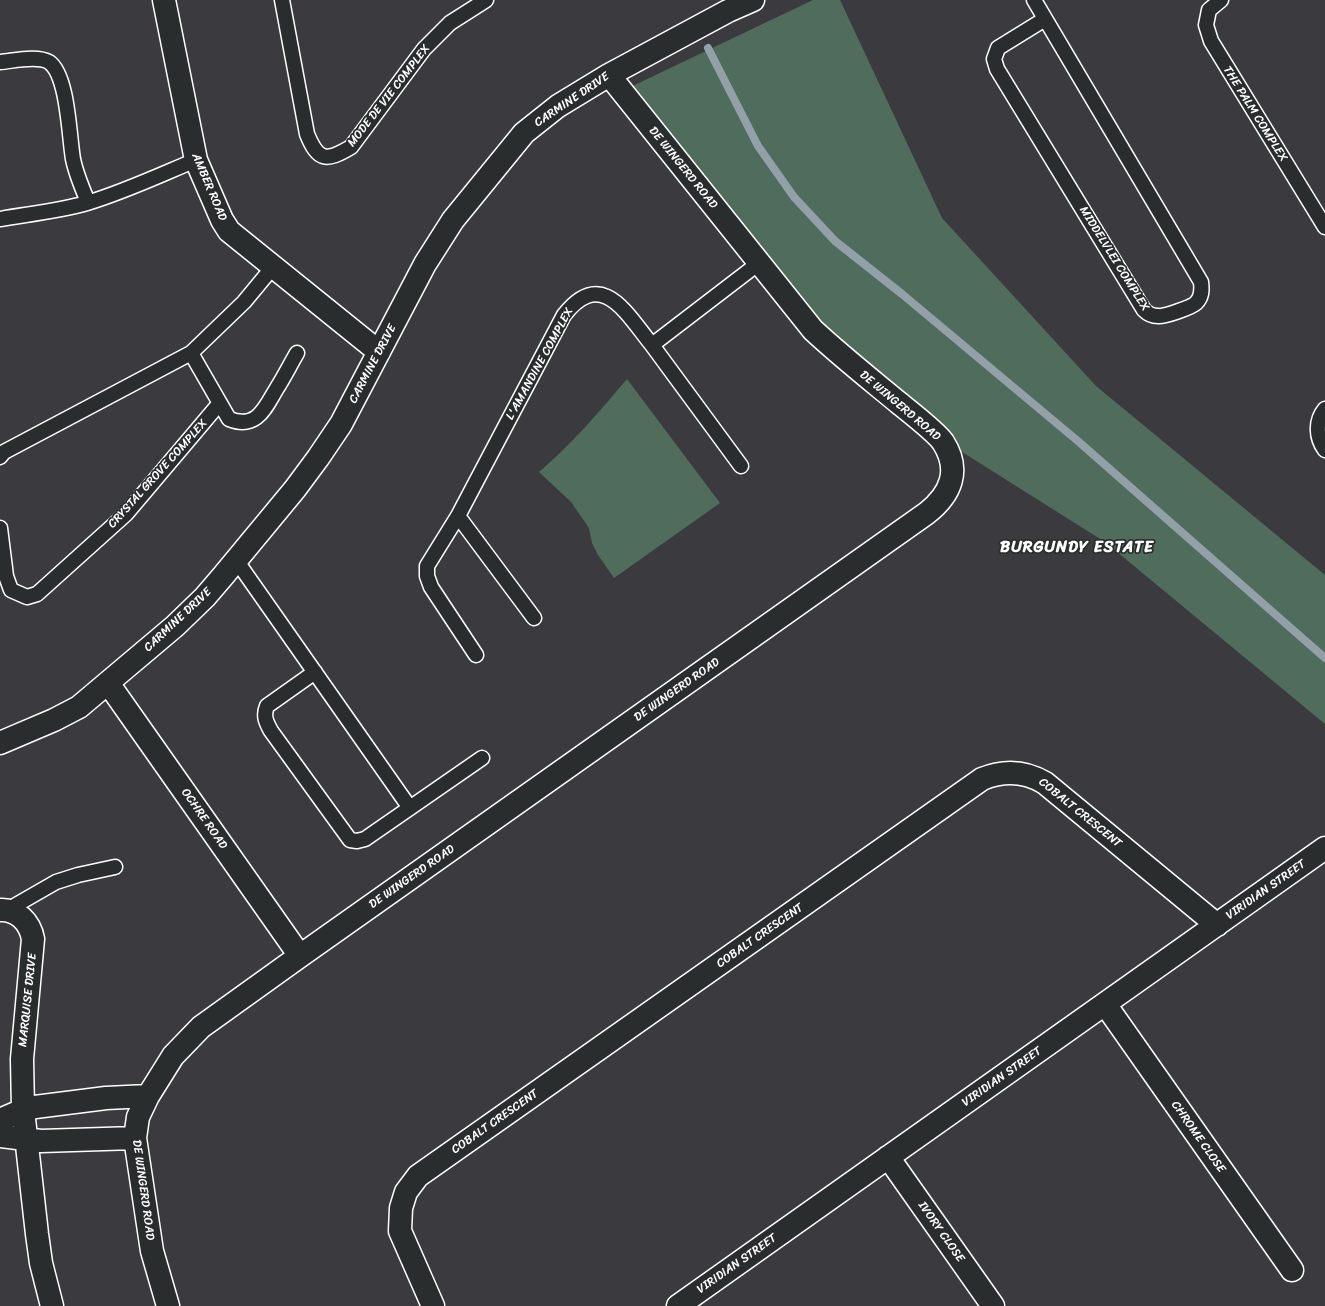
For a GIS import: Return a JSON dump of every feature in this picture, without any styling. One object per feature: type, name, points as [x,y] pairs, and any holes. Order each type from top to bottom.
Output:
[{"type":"street","name":"AMBER ROAD","points":[[164,0],[196,160],[222,220],[229,231],[380,352]]},
{"type":"street","name":"CARMINE DRIVE","points":[[0,743],[54,720],[79,707],[190,612],[205,597],[296,490],[318,458],[341,424],[425,264],[453,220],[524,133],[558,106],[608,75],[728,11],[753,0]]},
{"type":"street","name":"DE WINGERD ROAD","points":[[168,1306],[152,1251],[135,1138],[138,1117],[148,1096],[173,1056],[201,1027],[941,503],[950,486],[952,463],[942,440],[845,360],[813,330],[608,75]]},
{"type":"street","name":"OCHRE ROAD","points":[[108,683],[300,956]]},
{"type":"street","name":"COBALT CRESCENT","points":[[433,1306],[400,1231],[399,1222],[406,1192],[418,1176],[982,779],[994,774],[1027,774],[1046,783],[1217,925]]},
{"type":"street","name":"VIRIDIAN STREET","points":[[678,1306],[1104,1004],[1324,851]]},
{"type":"street","name":"MARQUISE DRIVE","points":[[5,910],[22,918],[32,931],[33,939],[22,1060],[23,1110],[25,1139],[41,1263],[52,1306]]},
{"type":"street","name":"CHROME CLOSE","points":[[1104,1004],[1292,1270]]},
{"type":"street","points":[[0,1120],[23,1110],[100,1099],[148,1096]]},
{"type":"street","points":[[0,1136],[41,1141],[135,1138]]},
{"type":"street","name":"IVORY CLOSE","points":[[888,1157],[994,1306]]},
{"type":"lane","name":"MODE DE VIE COMPLEX","points":[[282,0],[307,134],[314,150],[324,156],[336,156],[351,147],[424,49],[450,24],[486,0]]},
{"type":"lane","name":"MIDDELVLEI COMPLEX","points":[[1034,0],[1045,18],[1201,282],[1202,290],[1200,298],[1195,304],[1160,317],[1149,314],[1144,310],[997,68],[994,59],[998,48],[1045,18]]},
{"type":"lane","name":"THE PALM COMPLEX","points":[[1221,0],[1208,10],[1206,25],[1211,40],[1325,227]]},
{"type":"lane","points":[[0,62],[39,59],[48,62],[56,69],[62,88],[73,160],[88,202]]},
{"type":"lane","points":[[0,219],[48,212],[88,202],[137,185],[196,160]]},
{"type":"lane","points":[[652,345],[760,263]]},
{"type":"lane","points":[[0,457],[4,452],[191,354],[244,302],[273,267]]},
{"type":"lane","name":"L'AMANDINE COMPLEX","points":[[476,655],[431,587],[427,576],[427,566],[458,516],[564,315],[575,302],[590,295],[608,296],[618,303],[652,345],[741,466]]},
{"type":"lane","points":[[191,354],[230,419],[239,423],[249,422],[257,418],[262,413],[297,353]]},
{"type":"lane","name":"CRYSTAL GROVE COMPLEX","points":[[0,528],[6,576],[11,590],[27,597],[38,594],[126,514],[220,404]]},
{"type":"lane","points":[[1325,408],[1319,422],[1318,431],[1320,440],[1325,450]]},
{"type":"lane","points":[[458,516],[534,618]]},
{"type":"lane","points":[[236,560],[410,808]]},
{"type":"lane","points":[[315,672],[267,706],[264,714],[271,731],[350,840],[357,841],[365,839],[482,758]]},
{"type":"lane","points":[[5,910],[56,882],[78,875],[115,867]]},
{"type":"green space","points":[[813,0],[840,0],[942,218],[1096,386],[1325,575],[1325,724],[1105,542],[943,440],[844,360],[622,91]]},
{"type":"green space","points":[[627,379],[720,503],[614,578],[598,555],[592,543],[589,528],[571,502],[539,472],[596,416]]},
{"type":"waterway","points":[[708,48],[758,146],[794,197],[835,241],[902,294],[1079,442],[1325,658]]},
{"type":"district","name":"BURGUNDY ESTATE","points":[[1077,548]]}]
